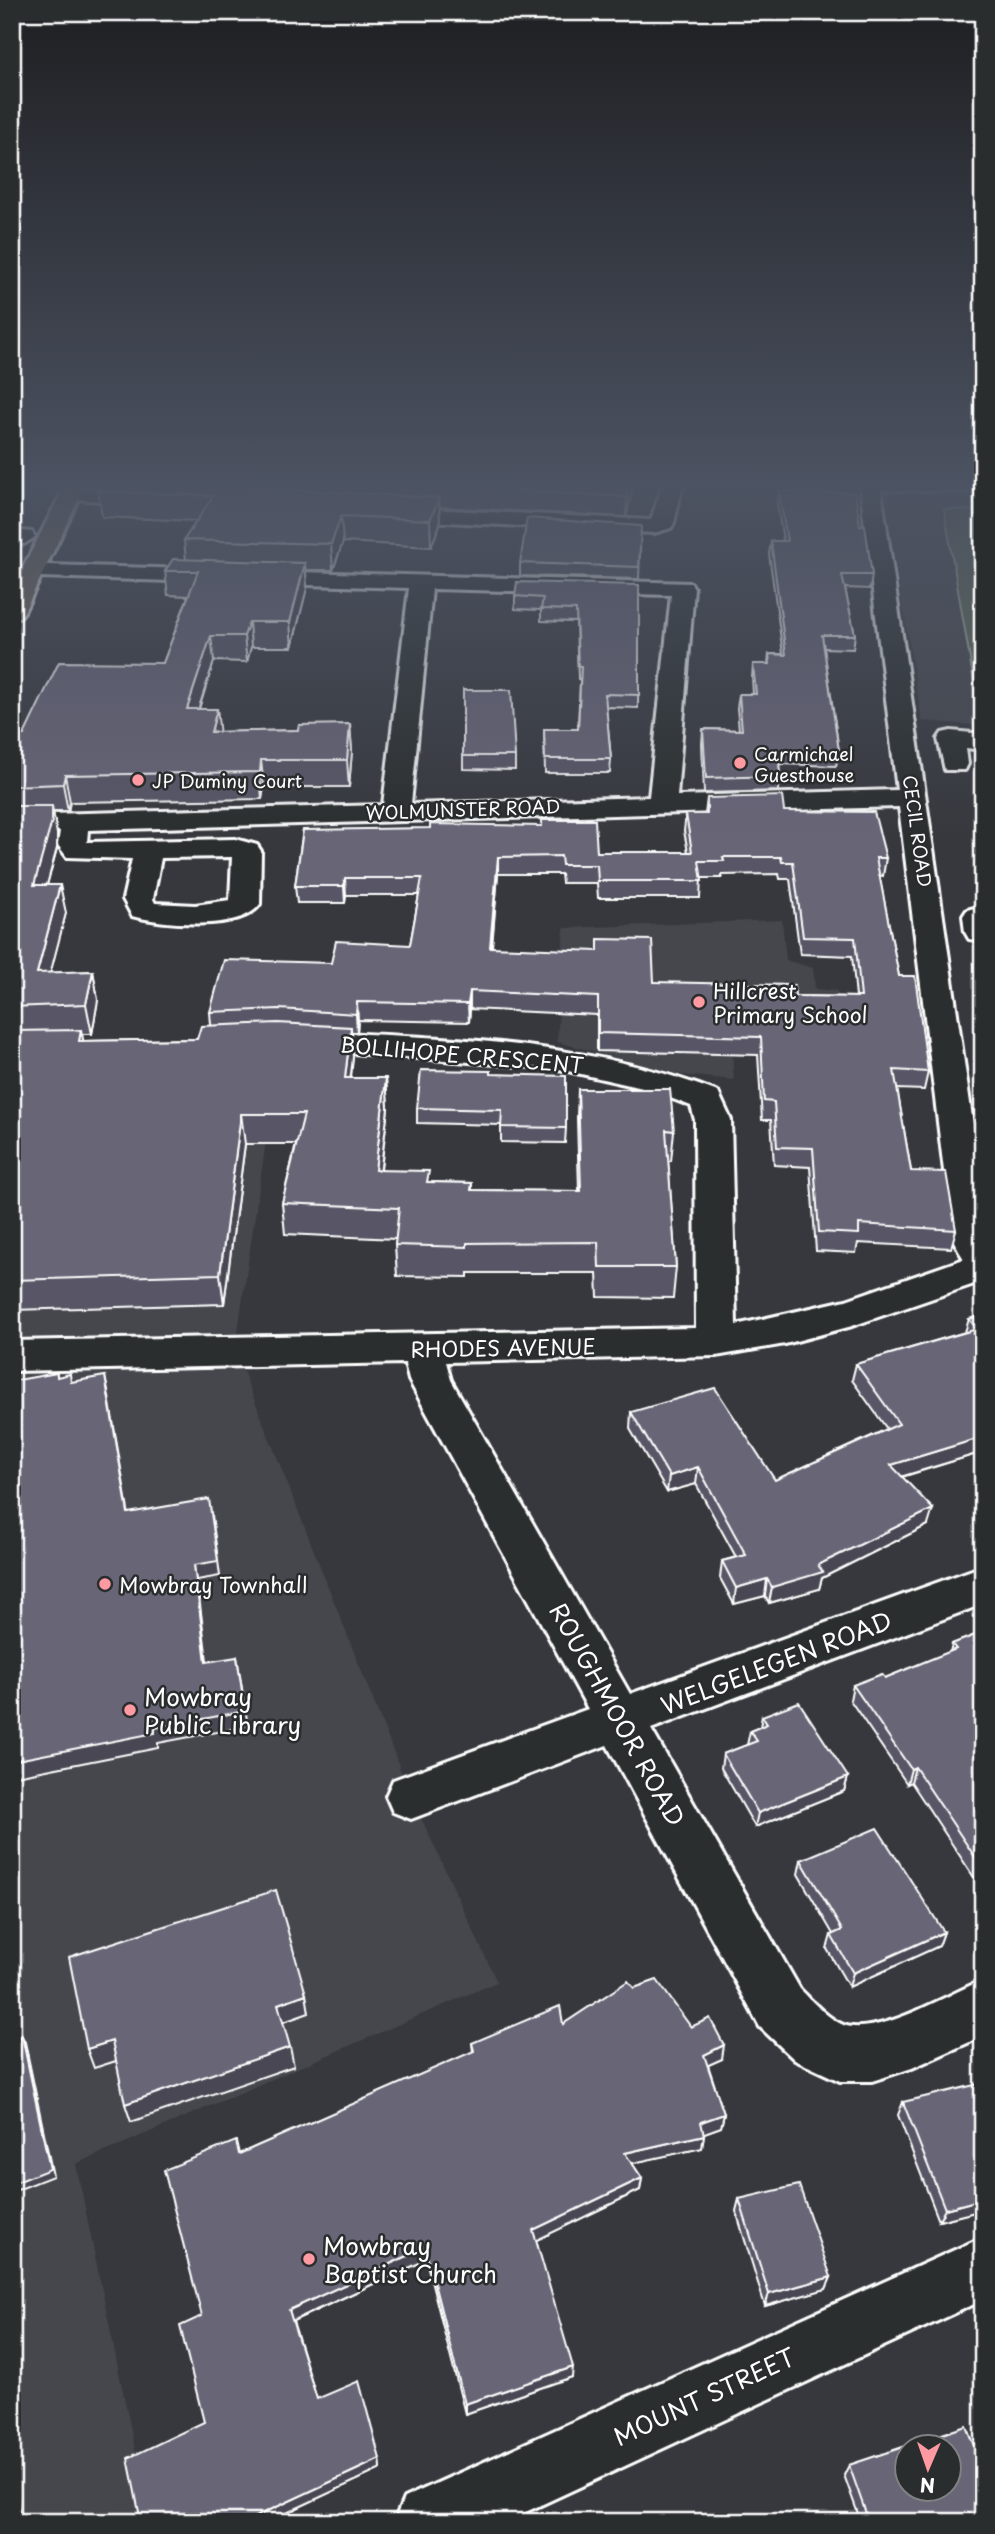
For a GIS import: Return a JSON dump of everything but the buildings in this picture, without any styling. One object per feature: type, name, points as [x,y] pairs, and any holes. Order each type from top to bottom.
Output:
[{"type":"street","points":[[396,811],[419,602]]},
{"type":"street","points":[[662,804],[682,602]]},
{"type":"street","name":"CECIL ROAD","points":[[886,602],[914,798],[961,927],[973,1193],[967,1235],[983,1257]]},
{"type":"street","points":[[905,737],[953,751],[983,742]]},
{"type":"street","name":"WOLMUNSTER ROAD","points":[[12,824],[914,798]]},
{"type":"street","points":[[75,822],[74,850],[148,851]]},
{"type":"street","name":"BOLLIHOPE CRESCENT","points":[[267,1041],[576,1060],[678,1089],[706,1100],[713,1120],[716,1342]]},
{"type":"street","name":"RHODES AVENUE","points":[[12,1356],[716,1342],[778,1333],[843,1317],[911,1296],[983,1266]]},
{"type":"street","name":"ROUGHMOOR ROAD","points":[[422,1349],[430,1380],[622,1720],[780,2008],[811,2040],[843,2054],[881,2050],[914,2039],[983,2007]]},
{"type":"street","name":"WELGELEGEN ROAD","points":[[411,1796],[983,1585]]},
{"type":"street","name":"MOUNT STREET","points":[[428,2522],[979,2270]]},
{"type":"shaded area","points":[[902,602],[983,602],[983,726],[922,721]]},
{"type":"shaded area","name":"Hillcrest Primary School","points":[[782,920],[786,960],[813,968],[815,989],[837,991],[841,1013],[732,1053],[734,1080],[683,1075],[557,1042],[564,928]]},
{"type":"shaded area","points":[[281,1040],[235,1351],[411,1796],[497,1982],[76,2164],[150,2522],[12,2522],[12,1049]]},
{"type":"green space","points":[[960,602],[983,602],[983,701],[977,700]]},
{"type":"place","name":"Carmichael Guesthouse","points":[[740,763]]},
{"type":"place","name":"JP Duminy Court","points":[[138,780]]},
{"type":"place","name":"Hillcrest Primary School","points":[[699,1002]]},
{"type":"place","name":"Mowbray Townhall","points":[[105,1584]]},
{"type":"place","name":"Mowbray Public Library","points":[[130,1710]]},
{"type":"place","name":"Mowbray Baptist Church","points":[[309,2259]]}]
